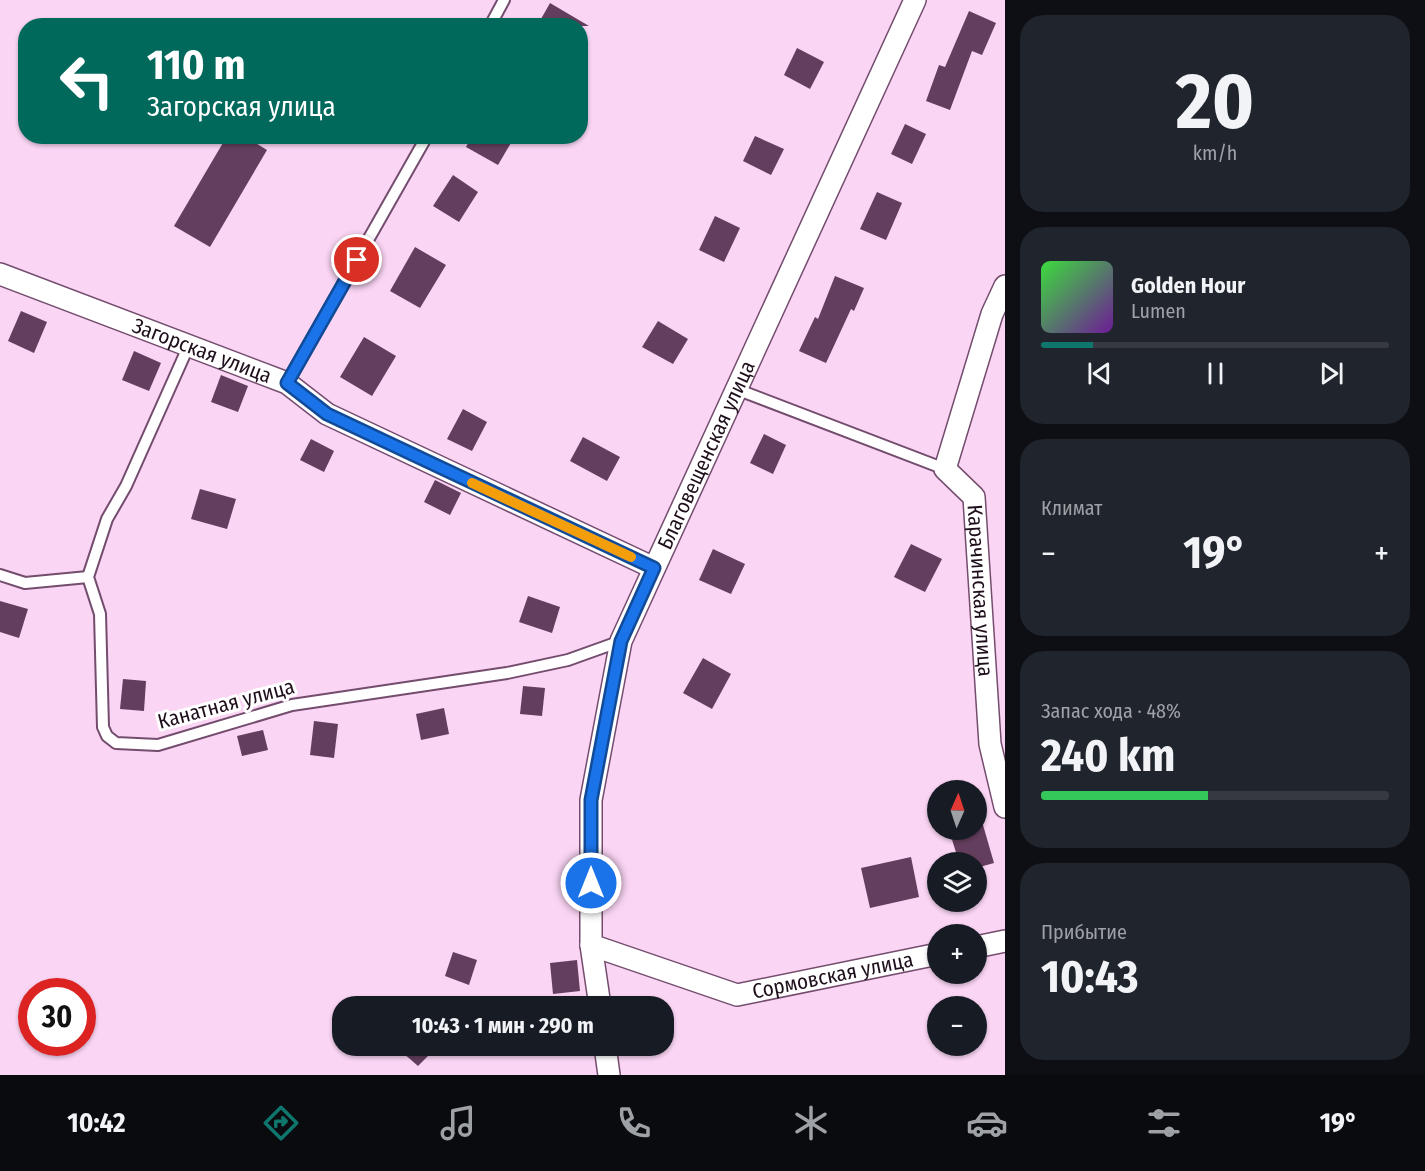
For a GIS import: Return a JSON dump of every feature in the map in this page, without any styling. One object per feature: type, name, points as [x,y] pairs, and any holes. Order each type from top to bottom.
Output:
[{"type":"street","name":"Благовещенская улица","points":[[599,996],[591,945],[591,800],[621,641],[915,0]]},
{"type":"street","name":"Загорская улица","points":[[0,274],[287,383],[327,414],[654,568]]},
{"type":"street","points":[[945,469],[992,314],[1005,286]]},
{"type":"street","name":"Карачинская улица","points":[[945,469],[974,497],[990,744],[1005,807]]},
{"type":"street","points":[[987,945],[1005,941]]},
{"type":"street","name":"Сормовская улица","points":[[591,945],[737,995],[927,956]]},
{"type":"street","points":[[606,1056],[609,1075]]},
{"type":"lane","points":[[494,18],[504,0]]},
{"type":"lane","points":[[287,383],[422,144]]},
{"type":"lane","points":[[0,575],[25,583],[88,577],[107,519],[126,486],[189,345]]},
{"type":"lane","points":[[736,389],[945,469]]},
{"type":"lane","name":"Канатная улица","points":[[88,577],[100,614],[103,727],[106,736],[116,743],[158,745],[292,705],[434,682],[507,674],[568,660],[621,641]]},
{"type":"building","points":[[550,3],[575,18],[542,18]]},
{"type":"building","points":[[969,11],[996,23],[982,55],[972,51],[950,110],[926,101],[939,65],[945,67]]},
{"type":"building","points":[[797,48],[824,62],[810,89],[784,75]]},
{"type":"building","points":[[905,124],[926,134],[912,164],[891,154]]},
{"type":"building","points":[[755,136],[784,149],[771,175],[743,161]]},
{"type":"building","points":[[222,144],[257,144],[267,150],[210,247],[174,226]]},
{"type":"building","points":[[468,144],[510,144],[498,165],[466,147]]},
{"type":"building","points":[[453,175],[478,192],[459,222],[433,206]]},
{"type":"building","points":[[877,192],[902,203],[886,240],[860,229]]},
{"type":"building","points":[[715,216],[740,228],[724,262],[699,250]]},
{"type":"building","points":[[415,247],[446,265],[420,308],[390,291]]},
{"type":"building","points":[[835,276],[864,288],[854,311],[851,309],[826,363],[799,351],[815,317],[818,319]]},
{"type":"building","points":[[21,311],[47,322],[34,353],[8,341]]},
{"type":"building","points":[[658,321],[688,339],[673,364],[642,347]]},
{"type":"building","points":[[364,337],[396,356],[372,396],[340,377]]},
{"type":"building","points":[[134,351],[161,363],[149,391],[122,380]]},
{"type":"building","points":[[221,375],[248,386],[238,412],[211,402]]},
{"type":"building","points":[[463,409],[487,422],[472,451],[447,439]]},
{"type":"building","points":[[764,434],[786,445],[773,474],[750,463]]},
{"type":"building","points":[[583,437],[620,457],[607,481],[570,461]]},
{"type":"building","points":[[311,439],[334,451],[324,472],[300,460]]},
{"type":"building","points":[[435,480],[461,493],[450,515],[424,502]]},
{"type":"building","points":[[200,489],[236,499],[227,529],[191,519]]},
{"type":"building","points":[[911,544],[942,559],[925,592],[894,577]]},
{"type":"building","points":[[713,549],[745,564],[731,594],[699,580]]},
{"type":"building","points":[[528,596],[560,607],[552,633],[519,622]]},
{"type":"building","points":[[0,601],[28,609],[19,638],[0,632]]},
{"type":"building","points":[[703,658],[731,674],[712,709],[683,693]]},
{"type":"building","points":[[123,679],[146,681],[144,711],[120,709]]},
{"type":"building","points":[[523,686],[545,688],[542,716],[520,714]]},
{"type":"building","points":[[444,708],[449,734],[421,740],[416,714]]},
{"type":"building","points":[[314,721],[338,724],[334,758],[310,755]]},
{"type":"building","points":[[263,730],[268,750],[242,756],[237,736]]},
{"type":"building","points":[[987,839],[994,863],[987,865],[987,852],[956,852],[952,840]]},
{"type":"building","points":[[911,857],[919,897],[870,908],[861,868]]},
{"type":"building","points":[[453,952],[477,960],[469,985],[445,976]]},
{"type":"building","points":[[577,960],[580,991],[553,994],[550,963]]},
{"type":"building","points":[[406,1056],[428,1056],[418,1066]]},
{"type":"slow traffic","points":[[472,483],[631,557]]},
{"type":"route","points":[[357,260],[287,383],[327,414],[654,568],[621,641],[591,800],[591,883]]}]
